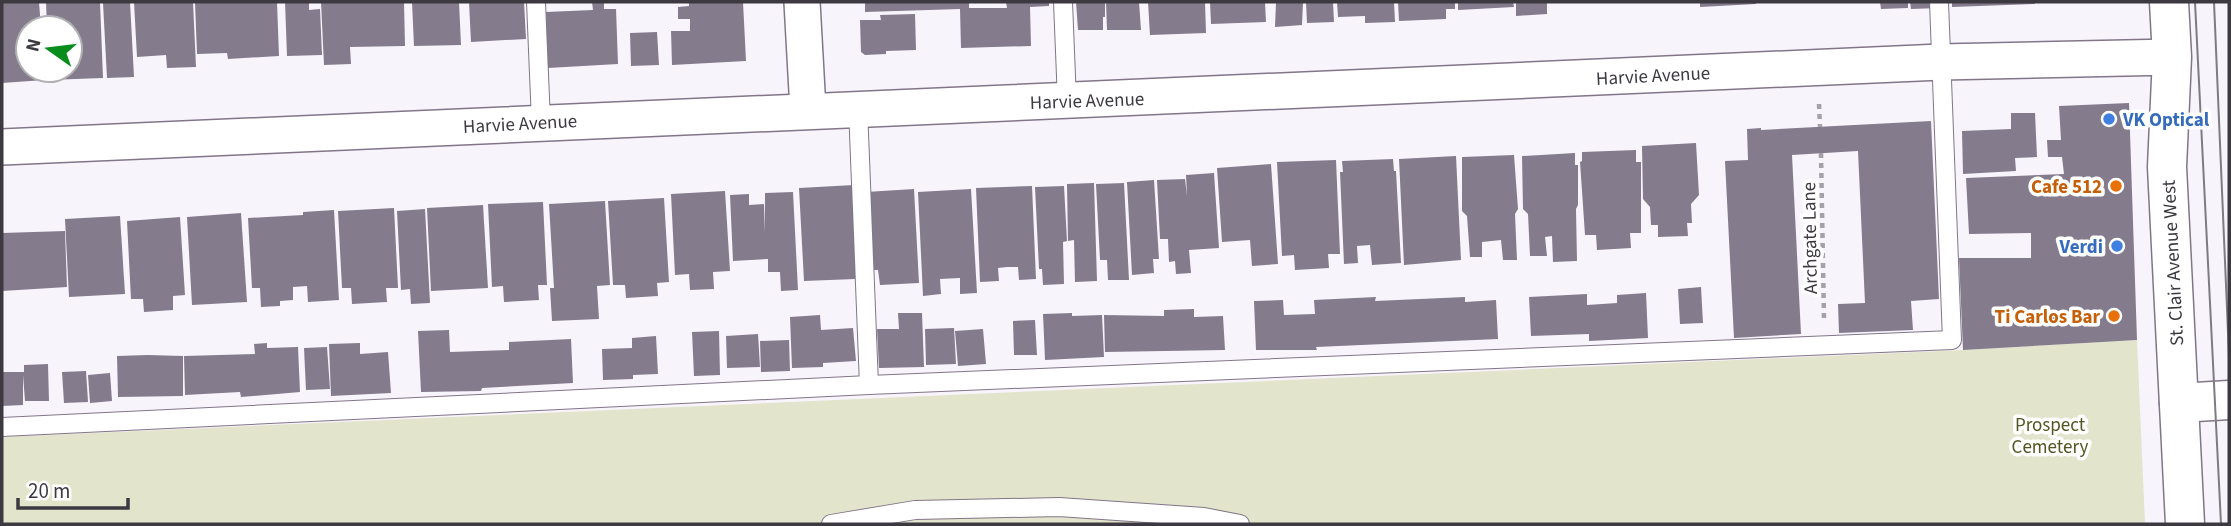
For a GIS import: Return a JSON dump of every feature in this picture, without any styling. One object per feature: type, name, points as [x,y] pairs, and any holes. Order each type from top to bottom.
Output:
[{"type":"main road","name":"St. Clair Avenue West","points":[[2169,2],[2172,57],[2167,167],[2185,524]]},
{"type":"main road","points":[[2179,403],[2229,400]]},
{"type":"street","points":[[802,2],[808,110]]},
{"type":"street","name":"Harvie Avenue","points":[[2,146],[1941,62],[2172,57]]},
{"type":"lane","points":[[536,2],[541,122]]},
{"type":"lane","points":[[1063,2],[1067,101]]},
{"type":"lane","points":[[2,427],[869,385],[1952,340],[1939,2]]},
{"type":"lane","points":[[858,108],[869,385]]},
{"type":"lane","points":[[831,524],[915,510],[1059,507],[1204,517],[1240,524]]},
{"type":"path","points":[[1818,93],[1820,127]]},
{"type":"path","name":"Archgate Lane","points":[[1821,153],[1824,323]]},
{"type":"green space","name":"Prospect Cemetery","points":[[2137,340],[2145,524],[2,524],[2,437]]},
{"type":"building","points":[[2,2],[39,2],[40,14],[14,14],[14,82],[2,83]]},
{"type":"building","points":[[46,2],[100,2],[103,78],[84,79],[84,14],[46,14]]},
{"type":"building","points":[[130,2],[134,77],[107,78],[103,3]]},
{"type":"building","points":[[134,2],[193,2],[196,67],[167,68],[166,55],[137,57]]},
{"type":"building","points":[[195,2],[277,2],[279,56],[228,59],[227,53],[197,54]]},
{"type":"building","points":[[285,2],[309,2],[309,10],[320,9],[322,55],[287,56]]},
{"type":"building","points":[[321,2],[404,2],[405,46],[350,47],[351,64],[324,65]]},
{"type":"building","points":[[412,2],[459,2],[461,45],[414,46]]},
{"type":"building","points":[[469,2],[524,2],[526,39],[471,42]]},
{"type":"building","points":[[592,2],[604,2],[604,9],[616,9],[618,64],[548,68],[546,12],[593,10]]},
{"type":"building","points":[[689,2],[743,2],[746,61],[672,65],[671,31],[690,31],[690,19],[678,19],[678,7],[689,6]]},
{"type":"building","points":[[865,2],[969,2],[969,8],[1007,8],[1006,2],[1049,2],[1049,6],[1030,7],[1031,46],[961,48],[960,9],[865,12]]},
{"type":"building","points":[[1076,2],[1105,2],[1103,30],[1078,30]]},
{"type":"building","points":[[1106,2],[1139,2],[1141,30],[1107,30]]},
{"type":"building","points":[[1148,2],[1205,2],[1206,33],[1150,35]]},
{"type":"building","points":[[1210,2],[1265,2],[1266,22],[1211,24]]},
{"type":"building","points":[[1276,2],[1303,2],[1302,25],[1275,27]]},
{"type":"building","points":[[1306,2],[1333,2],[1334,22],[1307,23]]},
{"type":"building","points":[[1337,2],[1394,2],[1395,22],[1365,23],[1365,16],[1338,17]]},
{"type":"building","points":[[1398,2],[1455,2],[1455,9],[1446,9],[1446,19],[1399,21]]},
{"type":"building","points":[[1458,2],[1513,2],[1514,7],[1458,10]]},
{"type":"building","points":[[1516,2],[1547,2],[1547,14],[1516,16]]},
{"type":"building","points":[[1700,2],[1756,2],[1756,4],[1700,7]]},
{"type":"building","points":[[1880,2],[1908,2],[1908,8],[1881,9]]},
{"type":"building","points":[[1910,2],[1938,2],[1939,8],[1911,9]]},
{"type":"building","points":[[1952,2],[2035,2],[2035,4],[1952,7]]},
{"type":"building","points":[[915,14],[916,50],[865,55],[861,52],[860,20],[881,20],[880,15]]},
{"type":"building","points":[[657,32],[659,65],[631,66],[630,33]]},
{"type":"building","points":[[2129,103],[2137,340],[1963,350],[1959,258],[2031,258],[2031,233],[1969,234],[1966,178],[2064,174],[2062,157],[2048,157],[2047,140],[2061,140],[2059,106]]},
{"type":"building","points":[[2011,113],[2035,113],[2037,157],[2015,158],[2016,171],[1963,174],[1962,131],[2011,129]]},
{"type":"building","points":[[1931,121],[1939,299],[1911,301],[1913,330],[1839,333],[1838,304],[1865,303],[1858,151],[1792,155],[1801,334],[1734,338],[1725,161],[1748,160],[1747,129]]},
{"type":"building","points":[[1696,143],[1699,195],[1691,204],[1692,223],[1687,223],[1688,236],[1658,237],[1658,225],[1651,225],[1650,207],[1643,199],[1642,146]]},
{"type":"building","points":[[1636,150],[1636,162],[1641,162],[1641,233],[1630,233],[1631,248],[1597,250],[1596,235],[1585,235],[1580,162],[1582,152]]},
{"type":"building","points":[[1575,153],[1575,165],[1578,165],[1577,261],[1553,262],[1552,236],[1545,237],[1547,256],[1530,256],[1528,214],[1523,209],[1522,156]]},
{"type":"building","points":[[1514,155],[1518,209],[1515,214],[1517,260],[1503,260],[1501,240],[1482,242],[1482,257],[1470,257],[1467,216],[1462,211],[1462,157]]},
{"type":"building","points":[[1456,156],[1461,260],[1404,265],[1399,159]]},
{"type":"building","points":[[1393,159],[1401,263],[1372,265],[1370,245],[1357,246],[1358,263],[1344,264],[1340,172],[1343,172],[1342,161]]},
{"type":"building","points":[[1336,160],[1340,254],[1328,254],[1329,268],[1295,270],[1294,255],[1282,256],[1277,162]]},
{"type":"building","points":[[1271,164],[1278,264],[1252,266],[1250,240],[1222,242],[1217,168]]},
{"type":"building","points":[[1214,173],[1219,248],[1189,250],[1191,273],[1176,274],[1175,261],[1169,262],[1168,239],[1160,239],[1157,180],[1185,179],[1187,196],[1186,175]]},
{"type":"building","points":[[1154,180],[1159,259],[1153,259],[1154,273],[1132,275],[1127,182]]},
{"type":"building","points":[[1094,183],[1097,281],[1075,282],[1074,240],[1068,241],[1067,184]]},
{"type":"building","points":[[1124,183],[1129,280],[1108,280],[1107,260],[1100,260],[1096,184]]},
{"type":"building","points":[[854,185],[858,266],[855,267],[855,279],[804,281],[799,188]]},
{"type":"building","points":[[1032,186],[1036,279],[1019,280],[1018,267],[1007,267],[998,268],[999,281],[980,282],[976,188]]},
{"type":"building","points":[[1064,186],[1067,241],[1063,242],[1064,284],[1043,285],[1042,269],[1039,269],[1035,187]]},
{"type":"building","points":[[914,189],[919,283],[880,285],[878,270],[870,270],[866,192]]},
{"type":"building","points":[[971,189],[977,293],[960,294],[960,278],[940,279],[941,294],[923,296],[918,192]]},
{"type":"building","points":[[725,191],[730,271],[713,272],[714,289],[690,290],[689,274],[675,275],[671,194]]},
{"type":"building","points":[[793,192],[798,290],[781,291],[780,272],[768,272],[768,259],[733,261],[730,195],[749,194],[749,205],[764,204],[765,233],[765,193]]},
{"type":"building","points":[[664,198],[669,282],[657,283],[658,296],[626,298],[625,285],[613,285],[608,201]]},
{"type":"building","points":[[605,201],[610,285],[597,286],[599,319],[552,321],[550,288],[554,288],[549,204]]},
{"type":"building","points":[[543,202],[547,285],[538,285],[539,300],[504,302],[503,286],[492,287],[488,204]]},
{"type":"building","points":[[483,205],[488,288],[431,291],[427,208]]},
{"type":"building","points":[[394,208],[398,288],[386,288],[387,302],[352,304],[351,288],[342,288],[338,211]]},
{"type":"building","points":[[425,209],[430,303],[411,304],[410,289],[401,290],[397,211]]},
{"type":"building","points":[[334,210],[339,300],[308,302],[307,286],[293,287],[293,300],[280,301],[280,306],[261,307],[260,288],[252,288],[248,218],[303,215],[303,212]]},
{"type":"building","points":[[241,213],[247,302],[192,305],[187,217]]},
{"type":"building","points":[[120,216],[125,294],[69,297],[65,219]]},
{"type":"building","points":[[180,217],[185,295],[173,296],[173,310],[144,312],[143,299],[131,299],[127,221]]},
{"type":"building","points":[[65,231],[67,287],[2,291],[2,233]]},
{"type":"building","points":[[1701,287],[1703,323],[1680,324],[1678,289]]},
{"type":"building","points":[[1646,293],[1648,338],[1589,341],[1589,334],[1531,336],[1529,297],[1587,294],[1587,305],[1617,303],[1617,295]]},
{"type":"building","points":[[1376,297],[1375,301],[1465,297],[1465,302],[1496,300],[1498,339],[1316,347],[1317,350],[1256,350],[1254,301],[1283,300],[1284,315],[1315,314],[1314,300]]},
{"type":"building","points":[[1194,309],[1194,317],[1223,316],[1225,350],[1105,352],[1104,315],[1164,316],[1164,310]]},
{"type":"building","points":[[898,313],[922,313],[924,367],[879,368],[877,329],[899,329]]},
{"type":"building","points":[[1072,313],[1072,316],[1102,315],[1104,357],[1045,360],[1043,314]]},
{"type":"building","points":[[820,315],[821,330],[853,328],[856,361],[823,363],[823,367],[792,368],[790,317]]},
{"type":"building","points":[[1035,320],[1037,355],[1014,355],[1013,321]]},
{"type":"building","points":[[954,328],[956,364],[926,365],[925,329]]},
{"type":"building","points":[[983,329],[986,364],[958,366],[955,331]]},
{"type":"building","points":[[449,330],[450,352],[509,350],[509,342],[571,339],[573,383],[482,388],[481,391],[421,392],[418,331]]},
{"type":"building","points":[[719,331],[720,375],[694,376],[692,332]]},
{"type":"building","points":[[758,334],[760,367],[727,368],[726,336]]},
{"type":"building","points":[[656,336],[658,374],[633,375],[633,379],[603,380],[602,349],[632,348],[632,338]]},
{"type":"building","points":[[789,340],[790,371],[761,372],[760,341]]},
{"type":"building","points":[[267,343],[267,348],[298,347],[300,392],[241,397],[240,392],[185,395],[184,356],[255,354],[254,344]]},
{"type":"building","points":[[360,343],[360,354],[388,352],[391,393],[331,396],[329,344]]},
{"type":"building","points":[[327,347],[330,389],[306,390],[304,348]]},
{"type":"building","points":[[117,356],[183,356],[183,396],[118,397]]},
{"type":"building","points":[[48,364],[49,401],[25,401],[23,375],[23,405],[2,406],[2,372],[24,372],[24,365]]},
{"type":"building","points":[[86,371],[88,402],[64,403],[62,372]]},
{"type":"building","points":[[110,373],[112,401],[90,403],[88,375]]},
{"type":"tram line","points":[[2195,2],[2221,524]]},
{"type":"tram line","points":[[2214,2],[2229,356]]},
{"type":"place","name":"VK Optical","points":[[2109,119]]},
{"type":"place","name":"Cafe 512","points":[[2116,186]]},
{"type":"place","name":"Verdi","points":[[2117,246]]},
{"type":"place","name":"Ti Carlos Bar","points":[[2114,316]]}]
